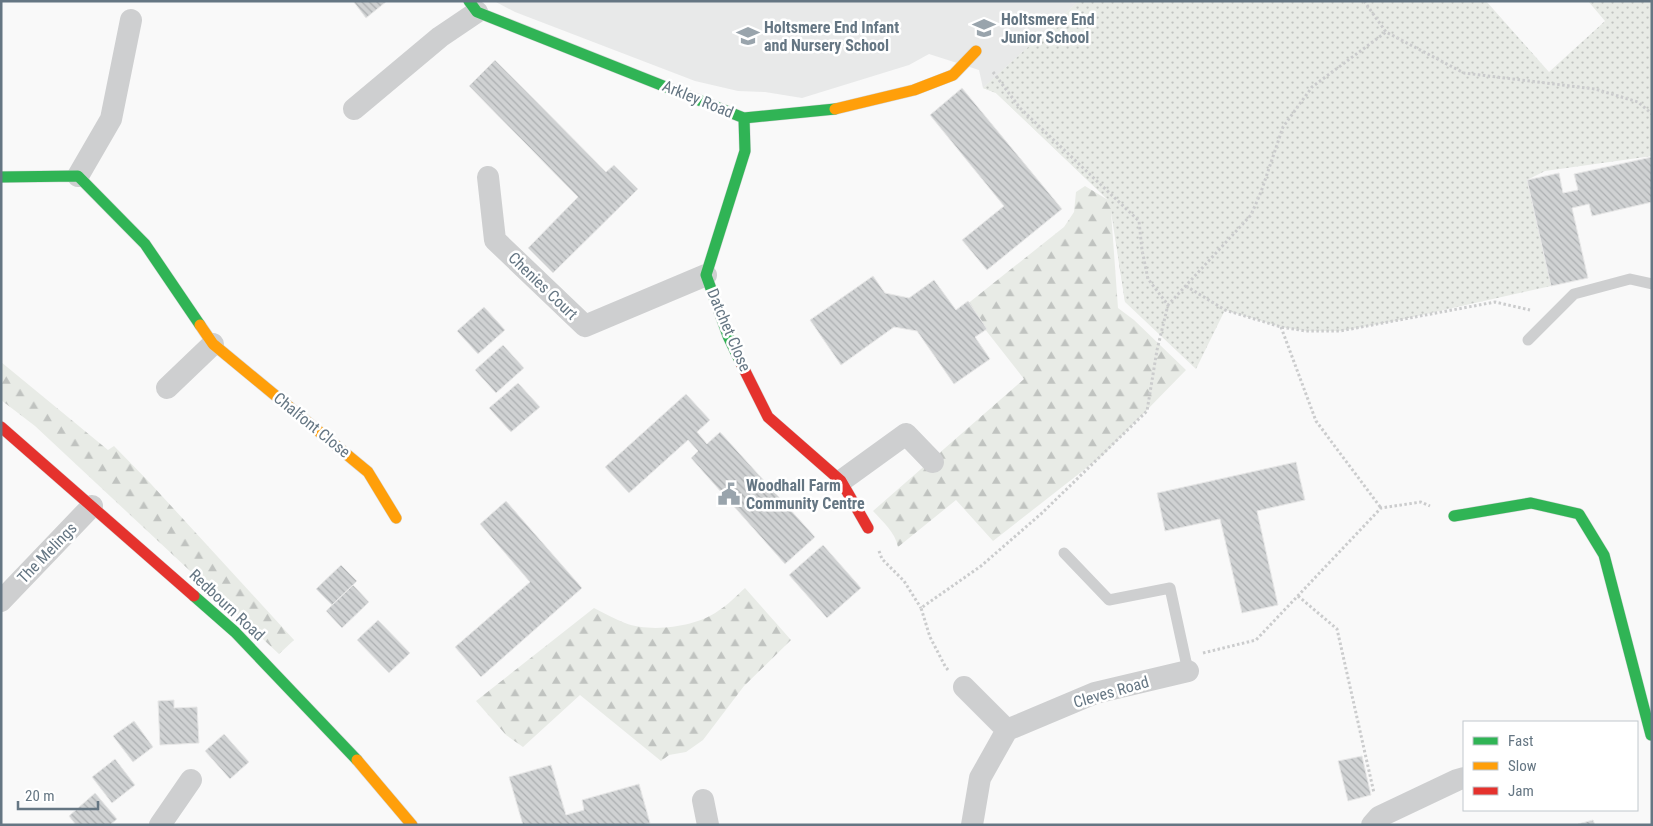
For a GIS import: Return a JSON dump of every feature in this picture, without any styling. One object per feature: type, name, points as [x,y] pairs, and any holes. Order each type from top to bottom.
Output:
[{"type":"street","name":"Arkley Road","points":[[354,109],[440,37],[473,6],[744,118],[826,111],[914,90],[952,75],[976,51]]},
{"type":"street","points":[[1,176],[78,176],[111,119],[131,20]]},
{"type":"street","name":"Datchet Close","points":[[744,118],[745,151],[706,275],[728,336],[768,416],[841,481],[868,528]]},
{"type":"street","name":"Chalfont Close","points":[[78,176],[145,244],[213,344],[368,472],[396,518]]},
{"type":"street","name":"Chenies Court","points":[[488,177],[495,240],[584,326],[706,275]]},
{"type":"street","points":[[168,388],[213,344]]},
{"type":"street","name":"Redbourn Road","points":[[1,427],[235,632],[346,749],[412,825]]},
{"type":"street","points":[[841,481],[906,434],[933,462]]},
{"type":"street","points":[[1454,516],[1532,502],[1579,514],[1604,555],[1651,735],[1638,738]]},
{"type":"street","name":"The Melings","points":[[1,601],[92,506]]},
{"type":"street","name":"Cleves Road","points":[[1008,730],[1095,693],[1186,664]]},
{"type":"street","points":[[964,687],[1008,730],[980,778],[972,825]]},
{"type":"street","points":[[1375,821],[1463,778]]},
{"type":"street","points":[[160,825],[191,780]]},
{"type":"street","points":[[703,800],[708,825]]},
{"type":"lane","points":[[1528,340],[1574,294],[1630,279],[1652,284]]},
{"type":"lane","points":[[1064,553],[1109,600],[1170,588],[1186,664]]},
{"type":"path","points":[[1364,1],[1386,32],[1464,73],[1595,89],[1638,102],[1652,114]]},
{"type":"path","points":[[921,608],[980,566],[1042,514],[1147,411],[1157,350],[1168,305],[1251,216],[1283,127],[1312,87],[1386,32]]},
{"type":"path","points":[[976,51],[1020,108],[1139,221],[1148,279],[1168,305]]},
{"type":"path","points":[[1186,286],[1225,310],[1281,327],[1306,331],[1340,330],[1494,302],[1553,316]]},
{"type":"path","points":[[1281,327],[1316,421],[1381,508]]},
{"type":"path","points":[[1186,664],[1256,640],[1381,508],[1421,502],[1454,516]]},
{"type":"path","points":[[868,528],[882,558],[904,581],[921,608],[930,637],[945,666],[964,687]]},
{"type":"path","points":[[1298,596],[1337,629],[1375,821]]},
{"type":"shaded area","name":"Holtsmere End Infant and Nursery School","points":[[494,1],[1079,1],[983,88],[979,70],[929,54],[909,65],[802,98],[765,92],[738,91],[695,81],[515,12]]},
{"type":"green space","points":[[1079,1],[1230,211],[1125,302],[1111,212],[1118,308],[1134,320],[1186,370],[1103,455],[993,541],[956,500],[898,547],[885,523],[873,511],[1024,379],[966,305],[1064,227],[1074,212],[1076,192],[1085,186],[1108,200],[996,93],[983,88]]},
{"type":"green space","points":[[1079,1],[1486,1],[1549,72],[1605,21],[1588,1],[1652,1],[1652,149],[1650,152],[1652,156],[1545,171],[1527,180],[1551,286],[1395,321],[1340,331],[1306,331],[1281,327],[1225,310],[1196,369],[1125,302],[1110,201],[996,93],[983,88]]},
{"type":"green space","points":[[1,362],[108,450],[114,446],[294,640],[279,654],[35,426],[1,400]]},
{"type":"green space","points":[[745,588],[791,640],[744,686],[703,740],[686,752],[669,755],[661,761],[580,695],[523,747],[506,735],[476,701],[594,608],[636,626],[647,628],[673,627],[709,617]]},
{"type":"building","points":[[353,1],[387,1],[366,18]]},
{"type":"building","points":[[495,60],[606,172],[614,165],[638,189],[553,273],[528,248],[578,197],[469,86]]},
{"type":"building","points":[[962,88],[1062,209],[987,270],[962,240],[1004,206],[930,115]]},
{"type":"building","points":[[1652,157],[1652,202],[1592,216],[1589,204],[1572,208],[1588,278],[1551,286],[1527,180],[1559,173],[1563,193],[1578,190],[1574,174]]},
{"type":"building","points":[[873,276],[885,293],[909,298],[934,280],[956,310],[968,301],[987,329],[975,337],[990,359],[954,384],[917,331],[894,327],[841,365],[810,320]]},
{"type":"building","points":[[484,307],[505,330],[478,354],[457,331]]},
{"type":"building","points":[[503,345],[524,368],[496,393],[475,370]]},
{"type":"building","points":[[518,383],[540,407],[511,432],[489,408]]},
{"type":"building","points":[[686,394],[710,420],[697,432],[707,444],[720,432],[815,537],[785,564],[691,458],[698,451],[688,440],[629,493],[605,467]]},
{"type":"building","points":[[1296,462],[1305,500],[1257,511],[1278,605],[1242,613],[1220,519],[1165,531],[1157,493]]},
{"type":"building","points":[[506,501],[582,588],[481,677],[455,647],[530,582],[480,524]]},
{"type":"building","points":[[823,545],[861,588],[827,618],[789,575]]},
{"type":"building","points":[[341,565],[357,581],[332,605],[316,589]]},
{"type":"building","points":[[353,585],[369,602],[342,628],[326,611]]},
{"type":"building","points":[[378,620],[410,653],[389,673],[357,640]]},
{"type":"building","points":[[174,700],[174,708],[197,707],[199,743],[160,745],[158,701]]},
{"type":"building","points":[[134,721],[153,747],[133,762],[113,736]]},
{"type":"building","points":[[224,734],[249,762],[230,779],[205,751]]},
{"type":"building","points":[[1362,756],[1371,795],[1348,801],[1338,761]]},
{"type":"building","points":[[115,759],[135,785],[112,803],[92,777]]},
{"type":"building","points":[[551,765],[566,815],[584,810],[582,800],[639,784],[650,823],[643,825],[523,825],[509,777]]},
{"type":"building","points":[[95,793],[117,819],[110,825],[76,825],[69,816]]},
{"type":"building","points":[[1593,820],[1595,825],[1578,825],[1578,824]]},
{"type":"traffic: fast","points":[[469,1],[477,12],[744,118],[835,109]]},
{"type":"traffic: fast","points":[[741,363],[728,336],[706,275],[745,151],[744,118]]},
{"type":"traffic: fast","points":[[1,177],[78,176],[145,244],[200,325]]},
{"type":"traffic: fast","points":[[1454,516],[1531,503],[1579,514],[1604,555],[1651,735]]},
{"type":"traffic: fast","points":[[194,596],[235,632],[357,760]]},
{"type":"traffic: slow","points":[[835,109],[914,90],[953,75],[976,51]]},
{"type":"traffic: slow","points":[[200,325],[213,344],[368,472],[396,518]]},
{"type":"traffic: slow","points":[[357,760],[412,825]]},
{"type":"traffic: jam","points":[[741,363],[768,417],[841,481],[868,528]]},
{"type":"traffic: jam","points":[[1,427],[194,596]]},
{"type":"place","name":"Holtsmere End Junior School","points":[[984,28]]},
{"type":"place","name":"Holtsmere End Infant and Nursery School","points":[[748,36]]},
{"type":"place","name":"Woodhall Farm Community Centre","points":[[729,494]]}]
